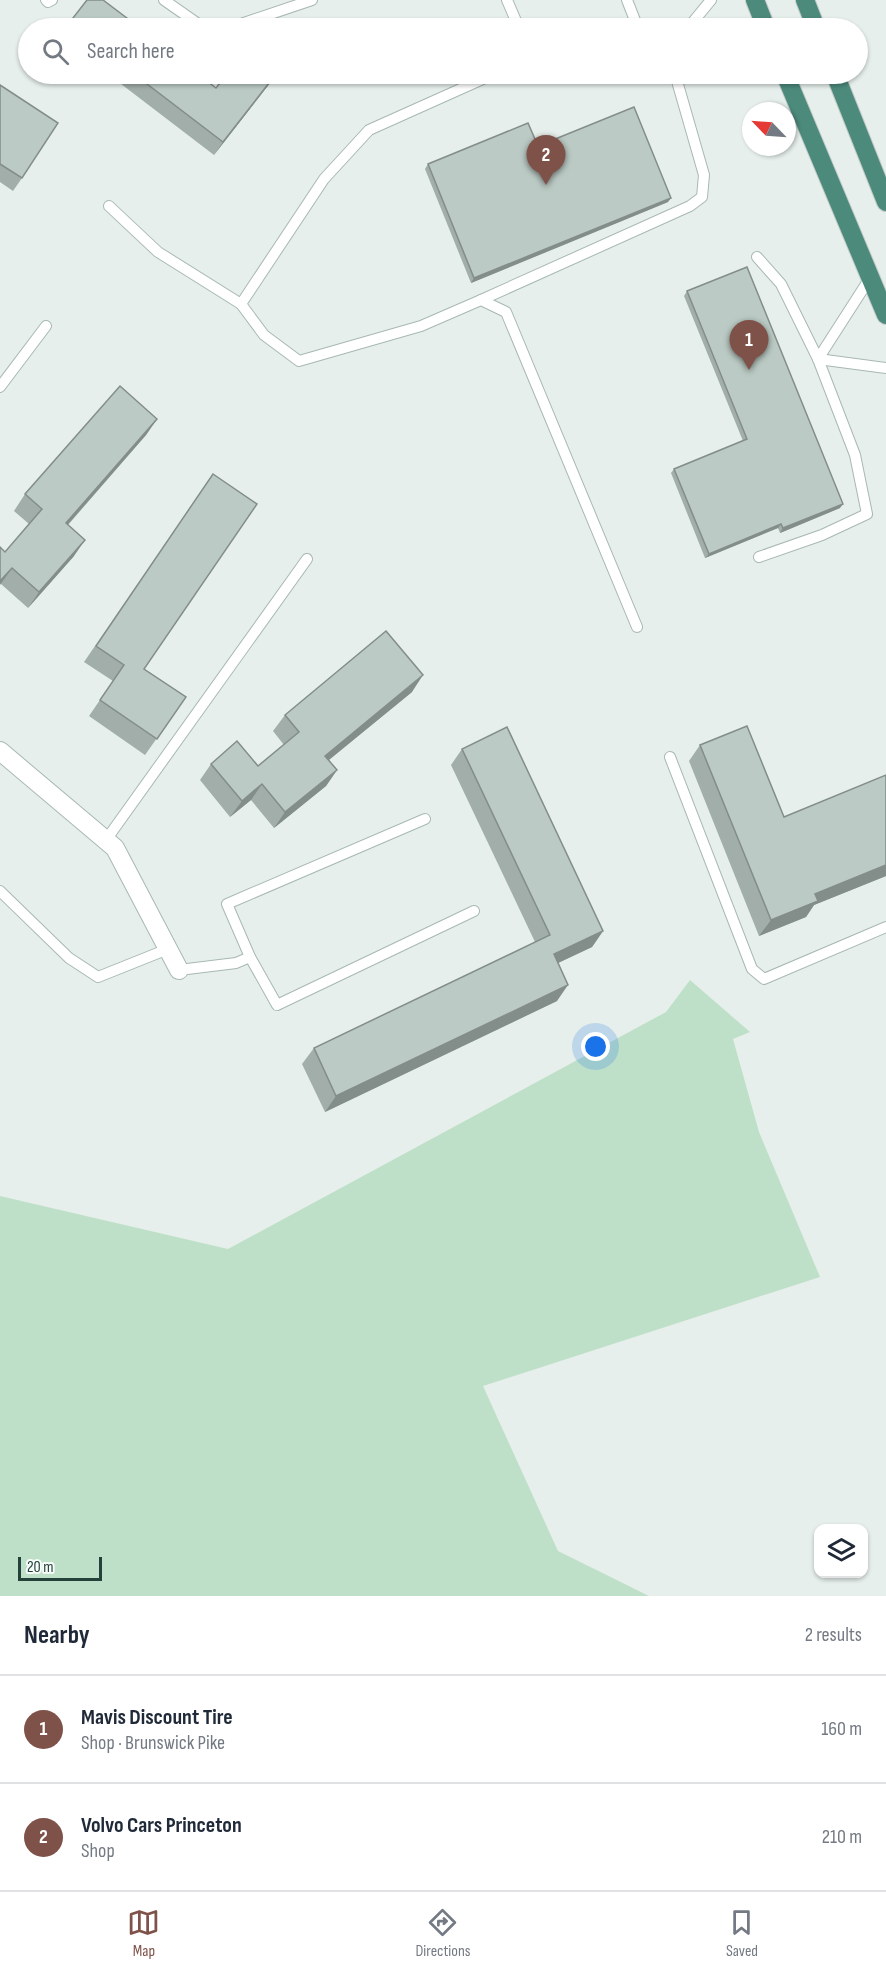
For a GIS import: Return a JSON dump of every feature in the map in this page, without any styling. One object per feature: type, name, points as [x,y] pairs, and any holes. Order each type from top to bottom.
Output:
[{"type":"highway","points":[[755,0],[762,18]]},
{"type":"highway","points":[[805,0],[812,18]]},
{"type":"highway","points":[[789,84],[886,315]]},
{"type":"highway","points":[[838,84],[886,202]]},
{"type":"street","points":[[0,751],[115,848],[179,970]]},
{"type":"lane","points":[[45,0],[52,0]]},
{"type":"lane","points":[[164,0],[190,18]]},
{"type":"lane","points":[[259,18],[312,0]]},
{"type":"lane","points":[[507,0],[515,18]]},
{"type":"lane","points":[[627,0],[634,18]]},
{"type":"lane","points":[[696,18],[711,0]]},
{"type":"lane","points":[[240,304],[324,179],[369,130],[472,84]]},
{"type":"lane","points":[[109,206],[158,252],[240,304],[264,334],[299,361],[421,326],[690,206],[702,197],[704,175],[678,84]]},
{"type":"lane","points":[[757,257],[781,284],[818,360],[855,455],[867,514],[822,535],[759,557]]},
{"type":"lane","points":[[818,360],[870,278]]},
{"type":"lane","points":[[481,300],[506,312],[637,627]]},
{"type":"lane","points":[[0,387],[45,326]]},
{"type":"lane","points":[[818,360],[886,368]]},
{"type":"lane","points":[[106,840],[307,559]]},
{"type":"lane","points":[[670,756],[753,969],[764,979],[886,927]]},
{"type":"lane","points":[[425,819],[227,904],[250,957],[277,1005],[474,911]]},
{"type":"lane","points":[[0,891],[69,958],[98,977],[168,949]]},
{"type":"lane","points":[[179,970],[236,963],[250,957]]},
{"type":"green space","points":[[690,980],[750,1032],[733,1039],[759,1132],[820,1277],[483,1386],[558,1551],[649,1596],[0,1596],[0,1196],[228,1249],[666,1012]]},
{"type":"building","points":[[87,0],[103,0],[127,18],[73,18]]},
{"type":"building","points":[[147,84],[211,84],[216,88],[219,84],[268,84],[223,142]]},
{"type":"building","points":[[0,85],[58,123],[22,178],[0,164]]},
{"type":"building","points":[[634,107],[671,198],[474,278],[428,164],[528,123],[538,146]]},
{"type":"building","points":[[747,267],[843,504],[783,528],[781,524],[709,554],[674,469],[747,439],[687,291]]},
{"type":"building","points":[[120,386],[157,419],[66,523],[85,540],[39,592],[12,568],[0,581],[0,547],[5,552],[42,509],[25,494]]},
{"type":"building","points":[[213,474],[257,504],[144,669],[186,697],[157,739],[100,700],[124,665],[96,646]]},
{"type":"building","points":[[386,631],[423,675],[325,756],[337,770],[285,812],[262,784],[242,801],[211,764],[237,741],[258,766],[299,732],[285,715]]},
{"type":"building","points":[[747,726],[784,817],[886,775],[886,865],[815,894],[818,901],[771,920],[700,745]]},
{"type":"building","points":[[507,727],[603,931],[554,954],[568,985],[336,1096],[314,1048],[550,935],[462,749]]},
{"type":"place","name":"Volvo Cars Princeton","points":[[546,185]]},
{"type":"place","name":"Mavis Discount Tire","points":[[749,370]]}]
